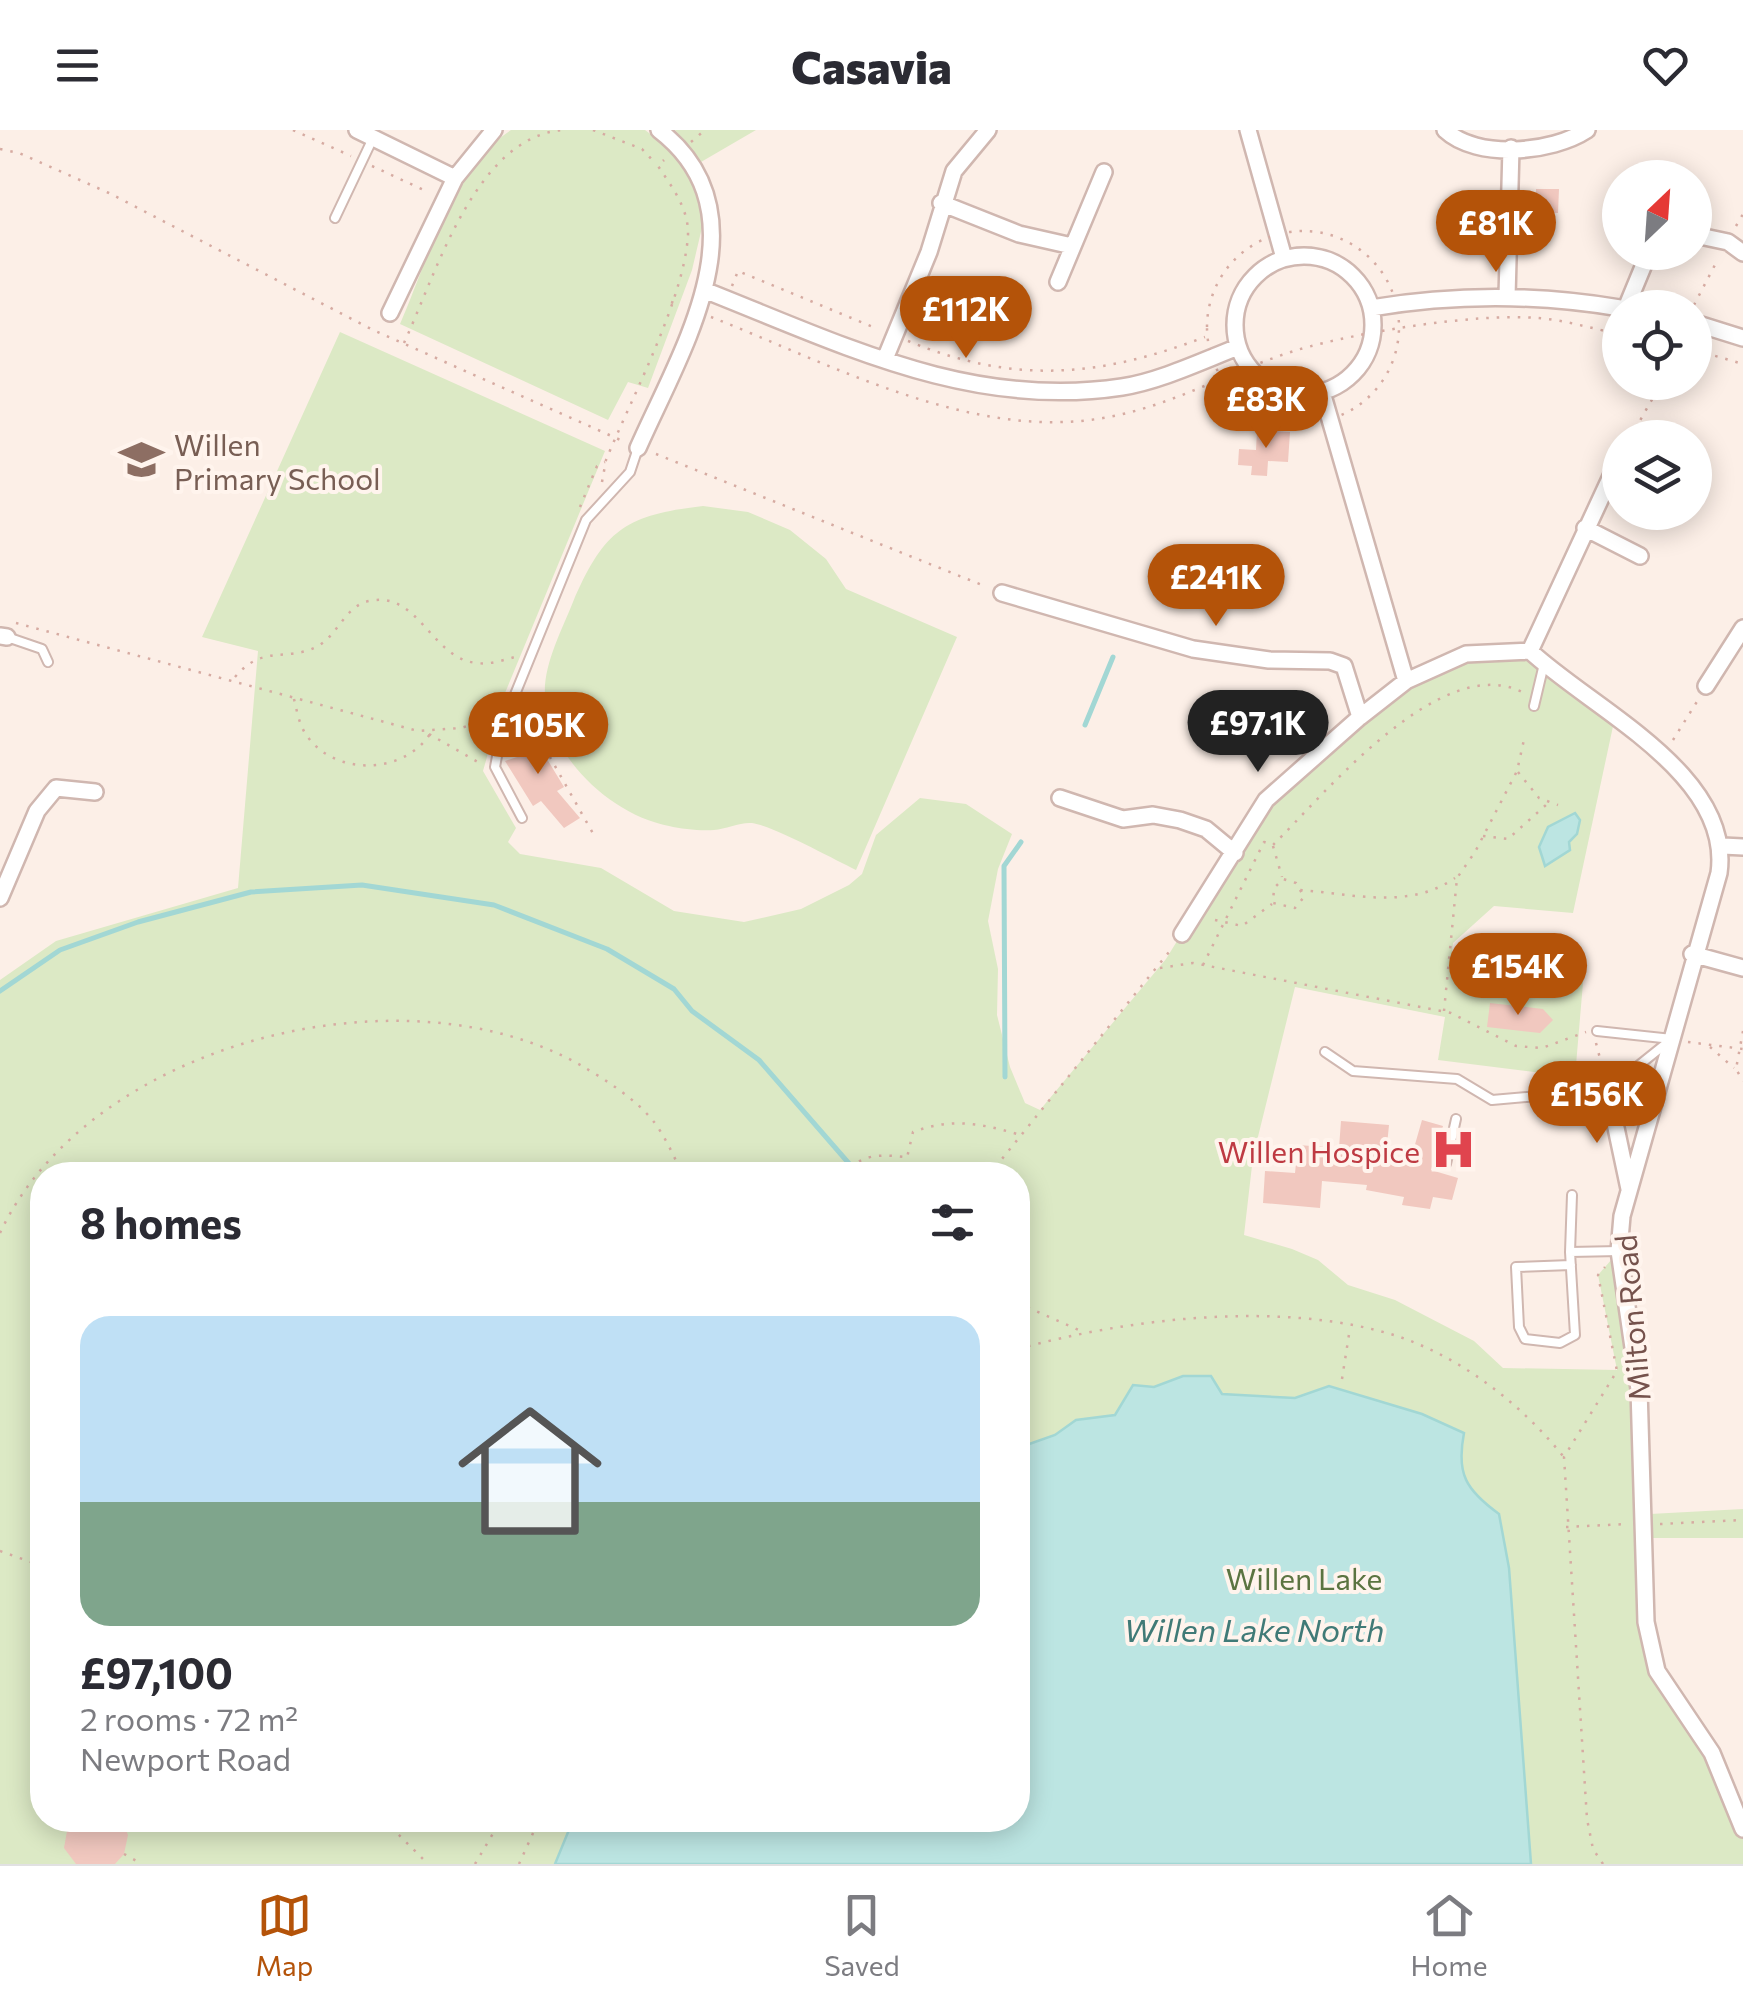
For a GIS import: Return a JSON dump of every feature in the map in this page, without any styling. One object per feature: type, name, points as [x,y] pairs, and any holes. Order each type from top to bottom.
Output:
[{"type":"street","points":[[357,130],[455,178]]},
{"type":"street","points":[[390,313],[455,178],[494,130]]},
{"type":"street","points":[[638,448],[696,311],[714,254],[712,218],[700,177],[659,130]]},
{"type":"street","points":[[885,359],[928,252],[954,171],[988,130]]},
{"type":"street","points":[[1248,130],[1284,258]]},
{"type":"street","points":[[1445,130],[1474,146],[1511,148],[1546,147],[1572,140],[1587,130]]},
{"type":"street","points":[[1507,298],[1511,148]]},
{"type":"street","points":[[1058,282],[1104,172]]},
{"type":"street","points":[[942,203],[1019,234],[1072,246]]},
{"type":"street","points":[[1712,238],[1728,242],[1743,253]]},
{"type":"street","points":[[1302,256],[1338,265],[1364,291],[1371,308],[1373,335],[1369,351],[1350,377],[1322,392],[1283,392],[1250,370],[1238,347],[1234,329],[1242,293],[1253,278],[1284,258],[1302,256]]},
{"type":"street","points":[[704,290],[945,381],[1032,393],[1125,387],[1238,347]]},
{"type":"street","points":[[1371,308],[1448,297],[1569,299],[1602,304]]},
{"type":"street","points":[[1712,328],[1743,338]]},
{"type":"street","points":[[1322,392],[1406,681]]},
{"type":"street","points":[[1530,651],[1602,494]]},
{"type":"street","points":[[1585,528],[1640,556]]},
{"type":"street","points":[[1002,594],[1193,649],[1269,660],[1330,661],[1344,666],[1360,717]]},
{"type":"street","points":[[1706,686],[1743,628]]},
{"type":"street","points":[[1182,934],[1280,784],[1406,681],[1466,654],[1530,651],[1663,756],[1696,792],[1723,846],[1743,847]]},
{"type":"street","points":[[0,898],[37,811],[56,788],[95,792]]},
{"type":"street","points":[[1060,798],[1123,819],[1154,815],[1180,820],[1206,829],[1235,853]]},
{"type":"street","name":"Milton Road","points":[[1723,846],[1719,873],[1692,954],[1630,1192],[1619,1251],[1640,1389],[1646,1622],[1657,1671],[1712,1753],[1743,1829]]},
{"type":"street","points":[[1692,954],[1743,968]]},
{"type":"street","points":[[1608,1090],[1630,1192]]},
{"type":"lane","points":[[335,218],[374,138]]},
{"type":"lane","points":[[522,818],[498,774],[497,745],[583,526],[599,502],[630,472],[638,448]]},
{"type":"lane","points":[[3,637],[42,649],[48,662]]},
{"type":"lane","points":[[1534,706],[1541,691],[1544,664]]},
{"type":"lane","points":[[1597,1031],[1672,1039]]},
{"type":"lane","points":[[1325,1052],[1353,1071],[1457,1080],[1492,1100],[1608,1090],[1672,1039]]},
{"type":"lane","points":[[1446,1164],[1456,1119]]},
{"type":"lane","points":[[1571,1265],[1516,1268],[1519,1327],[1525,1339],[1560,1343],[1572,1340],[1572,1195]]},
{"type":"lane","points":[[1570,1252],[1619,1251]]},
{"type":"path","points":[[293,130],[465,211]]},
{"type":"path","points":[[404,345],[465,211],[493,165],[522,142],[562,130]]},
{"type":"path","points":[[593,130],[642,149],[658,166],[681,202],[688,233],[671,302],[606,462],[599,502]]},
{"type":"path","points":[[658,166],[705,130]]},
{"type":"path","points":[[0,150],[18,153],[109,193],[404,345],[638,448],[855,531],[1002,594]]},
{"type":"path","points":[[1703,290],[1743,214]]},
{"type":"path","points":[[1311,231],[1348,242],[1378,266],[1397,304],[1399,331],[1393,363],[1374,392],[1347,412],[1311,422],[1270,416],[1252,408],[1224,381],[1212,357],[1208,336],[1211,300],[1228,267],[1256,243],[1278,233],[1311,231]]},
{"type":"path","points":[[718,320],[738,271],[970,363],[1051,373],[1144,360],[1208,336]]},
{"type":"path","points":[[671,302],[925,402],[1002,420],[1103,418],[1224,381],[1296,350],[1399,331],[1537,318],[1602,331]]},
{"type":"path","points":[[1712,355],[1743,364]]},
{"type":"path","points":[[583,526],[574,522],[597,466],[606,462]]},
{"type":"path","points":[[234,678],[255,658],[319,646],[351,611],[367,601],[401,605],[418,617],[446,650],[466,661],[489,663],[530,653]]},
{"type":"path","points":[[0,619],[234,678],[430,734],[498,774]]},
{"type":"path","points":[[1272,845],[1364,750],[1445,697],[1484,684],[1529,696],[1541,691]]},
{"type":"path","points":[[1663,756],[1706,686]]},
{"type":"path","points":[[294,697],[308,739],[329,753],[357,763],[378,766],[405,760],[430,734]]},
{"type":"path","points":[[418,731],[462,728],[508,710]]},
{"type":"path","points":[[524,710],[595,838]]},
{"type":"path","points":[[1300,890],[1414,898],[1434,893],[1456,878],[1517,771],[1526,735]]},
{"type":"path","points":[[1517,771],[1547,804],[1558,805]]},
{"type":"path","points":[[1483,836],[1508,838],[1547,804]]},
{"type":"path","points":[[1203,965],[1264,842],[1272,845]]},
{"type":"path","points":[[1272,845],[1282,879]]},
{"type":"path","points":[[1444,1012],[1456,878]]},
{"type":"path","points":[[1214,920],[1242,926],[1273,903],[1296,908],[1303,902],[1300,890],[1296,883],[1282,879]]},
{"type":"path","points":[[1273,903],[1274,888],[1282,879]]},
{"type":"path","points":[[998,1162],[1160,968],[1182,934]]},
{"type":"path","points":[[1160,968],[1203,965],[1295,986],[1444,1012],[1500,1041],[1525,1048],[1555,1045],[1593,1032],[1608,1090]]},
{"type":"path","points":[[49,1162],[98,1114],[135,1090],[276,1035],[379,1020],[502,1032],[550,1048],[593,1073],[652,1120],[676,1162]]},
{"type":"path","points":[[1736,1069],[1743,1031]]},
{"type":"path","points":[[1672,1039],[1741,1049]]},
{"type":"path","points":[[1709,1047],[1736,1069],[1743,1082]]},
{"type":"path","points":[[905,1162],[913,1132],[937,1123],[980,1123],[1018,1135]]},
{"type":"path","points":[[854,1162],[868,1156],[906,1157]]},
{"type":"path","points":[[0,1232],[30,1182]]},
{"type":"path","points":[[1603,1864],[1594,1849],[1587,1819],[1564,1457],[1617,1370],[1598,1275],[1619,1251]]},
{"type":"path","points":[[1030,1308],[1082,1331]]},
{"type":"path","points":[[1030,1346],[1082,1331],[1267,1317],[1350,1326],[1418,1344],[1484,1382],[1514,1402],[1564,1457]]},
{"type":"path","points":[[1342,1379],[1350,1326]]},
{"type":"path","points":[[1566,1527],[1743,1520]]},
{"type":"path","points":[[0,1551],[30,1562]]},
{"type":"path","points":[[396,1832],[428,1864]]},
{"type":"path","points":[[475,1864],[494,1832]]},
{"type":"path","points":[[519,1864],[534,1832]]},
{"type":"path","points":[[124,1854],[142,1864]]},
{"type":"green space","points":[[511,130],[645,130],[669,148],[691,180],[704,219],[692,270],[648,388],[628,382],[608,420],[400,324],[457,192],[490,147]]},
{"type":"green space","points":[[675,130],[756,130],[701,162]]},
{"type":"green space","name":"Willen Lake","points":[[340,332],[605,451],[505,693],[483,771],[516,828],[508,842],[520,854],[601,868],[674,911],[744,922],[801,909],[849,885],[862,874],[876,835],[920,798],[966,804],[1012,834],[998,869],[988,921],[998,969],[997,1015],[1010,1067],[1025,1103],[1040,1110],[1166,959],[1245,831],[1360,717],[1466,654],[1530,651],[1615,717],[1573,913],[1494,906],[1453,943],[1452,952],[1584,971],[1575,1077],[1438,1060],[1445,1017],[1295,987],[1253,1157],[1244,1235],[1318,1260],[1348,1285],[1395,1300],[1474,1341],[1503,1368],[1617,1370],[1598,1275],[1619,1251],[1639,1389],[1641,1523],[1657,1671],[1743,1806],[1743,1864],[0,1864],[0,980],[56,941],[238,888],[258,651],[202,637]]},
{"type":"green space","points":[[703,506],[748,512],[790,530],[826,559],[846,589],[957,637],[856,870],[762,825],[703,830],[674,827],[626,810],[587,780],[571,761],[549,719],[545,696],[547,672],[573,602],[595,558],[620,530],[636,521]]},
{"type":"green space","points":[[1743,1509],[1743,1538],[1652,1538],[1650,1514]]},
{"type":"water","points":[[1575,813],[1580,820],[1577,834],[1569,842],[1570,850],[1545,866],[1539,847],[1548,827]]},
{"type":"water","name":"Willen Lake North","points":[[1183,1376],[1211,1376],[1222,1394],[1295,1398],[1329,1386],[1422,1414],[1464,1433],[1461,1460],[1466,1480],[1478,1497],[1499,1514],[1509,1568],[1531,1864],[555,1864],[568,1832],[1030,1832],[1030,1444],[1055,1435],[1076,1420],[1115,1415],[1133,1385],[1154,1387]]},
{"type":"building","points":[[1536,189],[1559,189],[1558,213],[1536,212]]},
{"type":"building","points":[[1257,430],[1290,432],[1288,462],[1268,461],[1267,476],[1251,475],[1252,466],[1238,465],[1239,449],[1256,450]]},
{"type":"building","points":[[520,718],[540,762],[547,759],[564,787],[557,791],[580,818],[564,828],[541,801],[533,806],[505,761],[517,757],[509,733],[513,720]]},
{"type":"building","points":[[1490,1003],[1543,1009],[1553,1020],[1540,1033],[1487,1027]]},
{"type":"building","name":"Willen Hospice","points":[[1422,1120],[1443,1126],[1431,1170],[1458,1178],[1452,1200],[1433,1197],[1430,1209],[1402,1205],[1404,1197],[1366,1190],[1367,1185],[1322,1181],[1320,1208],[1263,1203],[1265,1171],[1295,1173],[1298,1145],[1339,1148],[1341,1121],[1389,1125],[1386,1155],[1410,1162]]},
{"type":"building","points":[[67,1832],[128,1835],[124,1854],[115,1864],[76,1864],[64,1848]]},
{"type":"waterway","points":[[1085,725],[1113,657]]},
{"type":"waterway","points":[[1005,1077],[1004,866],[1021,842]]},
{"type":"waterway","points":[[0,991],[60,950],[138,922],[251,892],[362,885],[494,905],[607,949],[674,989],[692,1011],[759,1060],[848,1162]]},
{"type":"place","name":"Willen Primary School","points":[[141,460]]},
{"type":"place","name":"Willen Hospice","points":[[1453,1150]]}]
